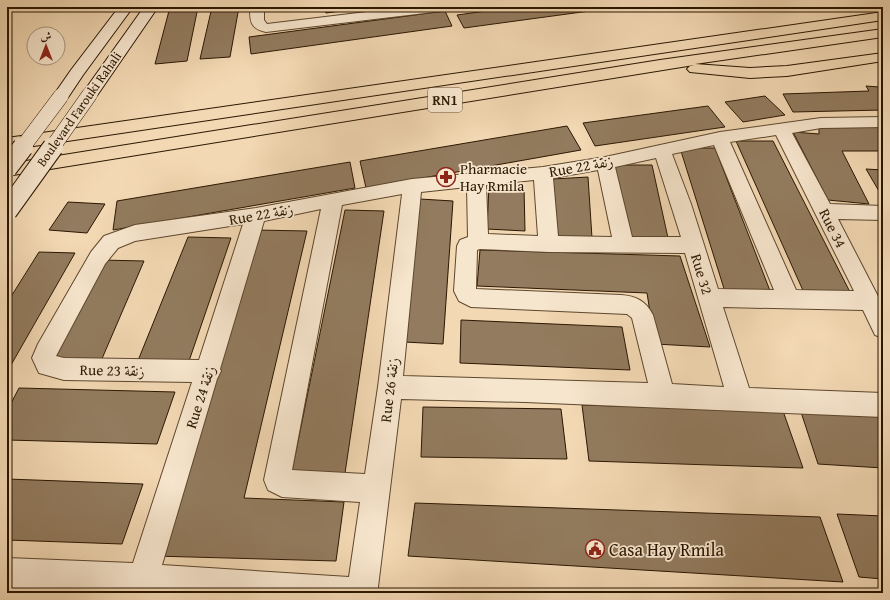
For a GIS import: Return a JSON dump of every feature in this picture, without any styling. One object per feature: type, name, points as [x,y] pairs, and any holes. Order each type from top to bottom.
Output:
[{"type":"highway","points":[[658,49],[880,7]]},
{"type":"highway","name":"RN1","points":[[7,144],[883,16]]},
{"type":"highway","name":"RN1","points":[[7,169],[660,65],[883,33]]},
{"type":"highway","points":[[660,65],[750,73],[787,71],[883,57]]},
{"type":"street","name":"Boulevard Farouki Rahali","points":[[7,169],[61,96],[76,73],[126,7]]},
{"type":"street","name":"Boulevard Farouki Rahali","points":[[7,212],[151,7]]},
{"type":"street","points":[[257,14],[262,27],[272,28],[442,7]]},
{"type":"street","name":"Rue 22 زنقة","points":[[54,336],[98,258],[107,245],[118,238],[135,233],[256,215],[412,186],[543,173],[605,163],[720,138],[820,123],[883,122]]},
{"type":"street","name":"Rue 34","points":[[781,129],[883,328]]},
{"type":"street","points":[[720,138],[790,300]]},
{"type":"street","name":"Rue 32","points":[[662,150],[693,245],[740,400]]},
{"type":"street","points":[[605,163],[624,245]]},
{"type":"street","points":[[543,173],[549,244]]},
{"type":"street","points":[[476,179],[478,241]]},
{"type":"street","name":"Rue 26 زنقة","points":[[363,593],[390,388],[412,186]]},
{"type":"street","points":[[333,200],[278,480],[282,482],[377,489]]},
{"type":"street","points":[[824,211],[883,213]]},
{"type":"street","name":"Rue 24 زنقة","points":[[143,579],[209,371],[256,215]]},
{"type":"street","points":[[663,395],[642,315],[638,309],[632,305],[621,304],[471,298],[465,291],[467,250],[468,246],[478,241],[549,244],[693,245]]},
{"type":"street","points":[[709,298],[869,301]]},
{"type":"street","name":"Rue 23 زنقة","points":[[54,336],[44,358],[47,365],[64,369],[209,371]]},
{"type":"street","points":[[390,388],[525,390],[883,405]]},
{"type":"street","points":[[7,573],[143,579],[363,593]]},
{"type":"building","points":[[170,7],[198,7],[187,61],[155,64]]},
{"type":"building","points":[[212,7],[239,7],[230,57],[200,59]]},
{"type":"building","points":[[324,7],[371,7],[326,13]]},
{"type":"building","points":[[515,7],[619,7],[464,28],[457,15]]},
{"type":"building","points":[[445,11],[452,26],[251,54],[249,37]]},
{"type":"building","points":[[866,86],[879,87],[883,92],[883,110],[793,112],[783,94],[869,91]]},
{"type":"building","points":[[765,96],[785,115],[743,122],[725,102]]},
{"type":"building","points":[[708,106],[725,127],[595,146],[583,123]]},
{"type":"building","points":[[567,126],[581,150],[366,188],[360,161]]},
{"type":"building","points":[[819,126],[883,127],[883,151],[842,151],[869,204],[828,200],[793,132],[819,134]]},
{"type":"building","points":[[736,141],[773,141],[852,296],[805,295]]},
{"type":"building","points":[[680,148],[715,148],[772,296],[726,295]]},
{"type":"building","points":[[350,162],[355,188],[113,230],[117,201]]},
{"type":"building","points":[[614,165],[652,165],[668,238],[631,237]]},
{"type":"building","points":[[866,169],[883,170],[883,198]]},
{"type":"building","points":[[588,177],[592,238],[558,236],[553,179]]},
{"type":"building","points":[[489,185],[524,187],[525,231],[487,229]]},
{"type":"building","points":[[420,199],[453,201],[443,344],[404,342]]},
{"type":"building","points":[[68,202],[105,204],[87,233],[49,230]]},
{"type":"building","points":[[345,210],[384,211],[345,473],[292,471]]},
{"type":"building","points":[[256,230],[307,231],[244,498],[344,502],[336,561],[154,556]]},
{"type":"building","points":[[188,237],[231,238],[188,364],[137,363]]},
{"type":"building","points":[[480,250],[680,256],[710,347],[655,344],[647,293],[477,286]]},
{"type":"building","points":[[39,252],[75,253],[7,372],[7,303]]},
{"type":"building","points":[[100,260],[144,261],[101,361],[50,360]]},
{"type":"building","points":[[461,320],[622,327],[630,370],[460,363]]},
{"type":"building","points":[[19,388],[175,392],[157,444],[7,440],[7,411]]},
{"type":"building","points":[[582,405],[783,411],[803,468],[589,461]]},
{"type":"building","points":[[423,407],[561,409],[567,459],[421,457]]},
{"type":"building","points":[[801,412],[883,416],[883,468],[818,464]]},
{"type":"building","points":[[7,479],[143,484],[122,544],[7,540]]},
{"type":"building","points":[[415,503],[820,517],[843,582],[408,556]]},
{"type":"building","points":[[837,514],[883,516],[883,579],[859,577]]},
{"type":"place","name":"Pharmacie Hay Rmila","points":[[446,177]]},
{"type":"place","name":"Casa Hay Rmila","points":[[595,549]]}]
